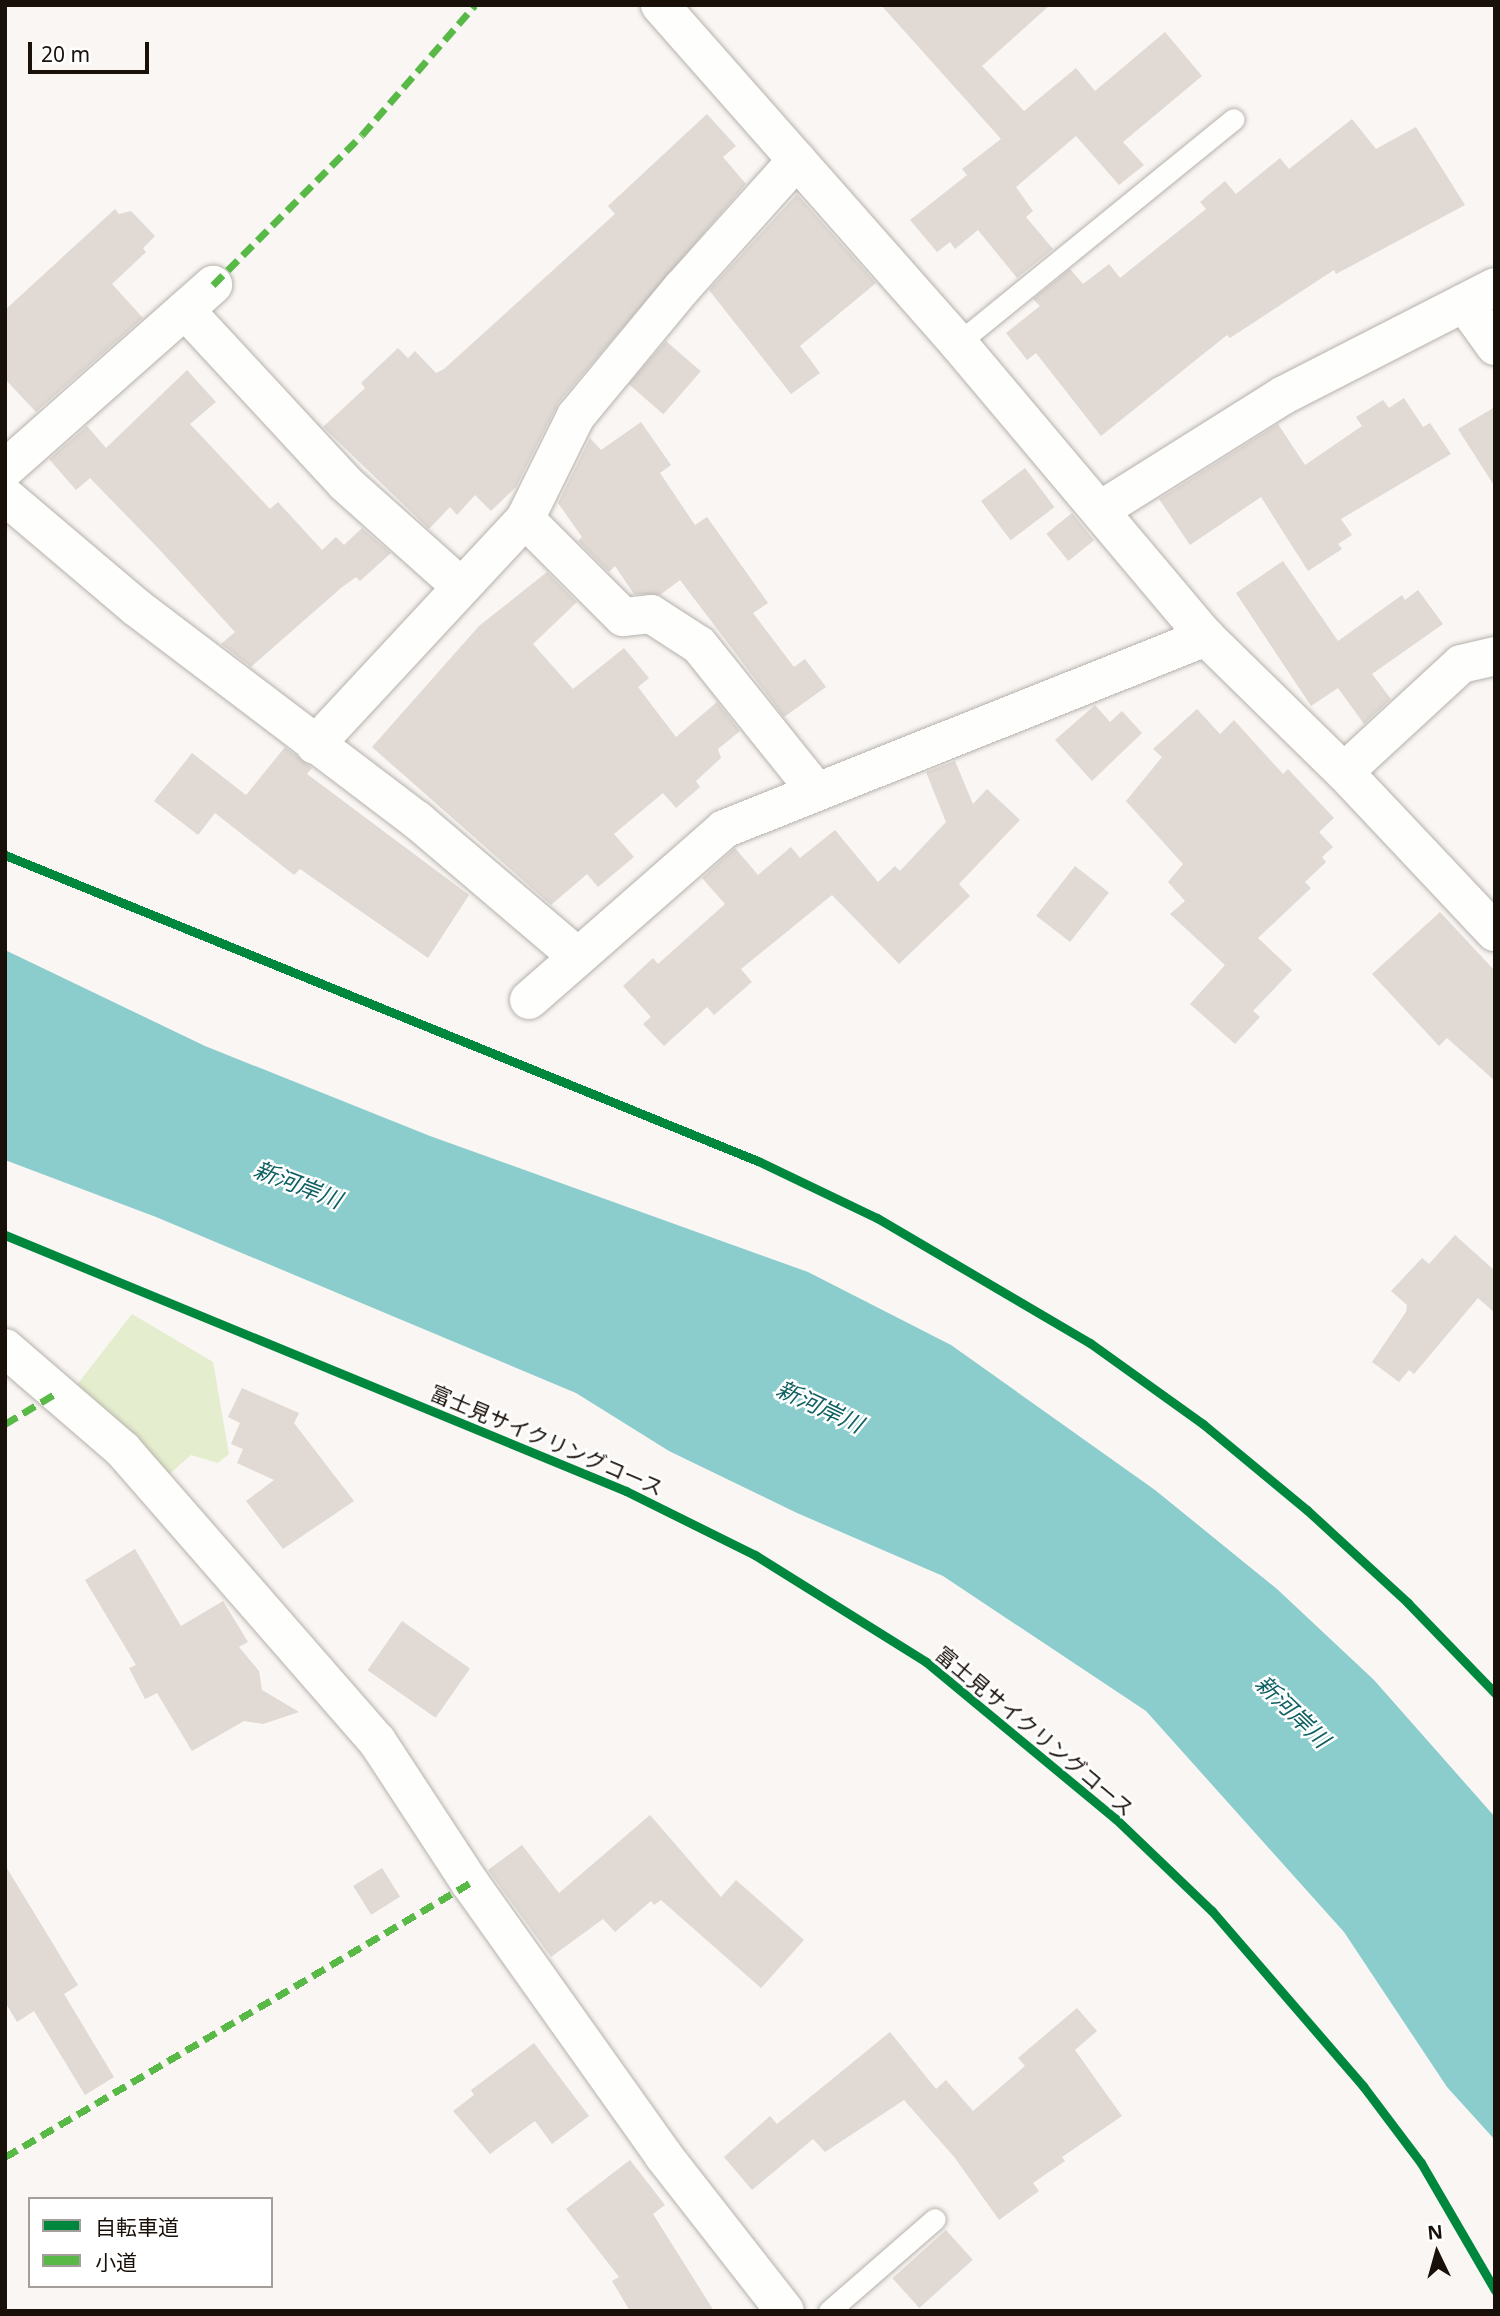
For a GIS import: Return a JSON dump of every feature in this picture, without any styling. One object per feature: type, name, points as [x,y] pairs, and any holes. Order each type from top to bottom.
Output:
[{"type":"street","points":[[660,5],[1102,509],[1206,637],[1344,772],[1495,933]]},
{"type":"street","points":[[315,745],[459,585],[525,519],[576,416],[797,160]]},
{"type":"street","points":[[5,469],[213,285]]},
{"type":"street","points":[[1102,509],[1282,396],[1479,295],[1495,346]]},
{"type":"street","points":[[185,310],[345,483],[459,585]]},
{"type":"street","points":[[5,496],[136,607],[417,820],[578,957]]},
{"type":"street","points":[[525,519],[623,617],[652,614],[699,645],[815,790]]},
{"type":"street","points":[[529,1000],[724,829],[815,790],[1206,637]]},
{"type":"street","points":[[1344,772],[1461,664],[1495,656]]},
{"type":"street","points":[[5,1348],[123,1450],[377,1741],[470,1883],[663,2155],[785,2311]]},
{"type":"lane","points":[[958,343],[1234,119]]},
{"type":"lane","points":[[829,2311],[935,2219]]},
{"type":"green space","points":[[132,1314],[213,1362],[229,1454],[218,1463],[191,1455],[167,1476],[76,1386]]},
{"type":"water","name":"新河岸川","points":[[5,950],[205,1046],[430,1136],[808,1272],[951,1345],[1155,1490],[1277,1589],[1374,1680],[1495,1817],[1495,2140],[1447,2087],[1344,1932],[1146,1711],[943,1576],[797,1513],[669,1451],[576,1393],[156,1217],[5,1160]]},
{"type":"building","points":[[881,5],[1050,5],[982,66],[1024,111],[1076,68],[1095,91],[1165,32],[1202,76],[1123,142],[1144,165],[1119,185],[1076,136],[1016,187],[1033,211],[1026,217],[1053,249],[1017,278],[978,230],[955,249],[950,242],[937,252],[910,220],[967,175],[962,169],[1001,139]]},
{"type":"building","points":[[707,114],[736,146],[723,157],[746,184],[559,402],[516,487],[491,511],[475,495],[457,515],[450,507],[429,529],[323,427],[365,388],[361,383],[398,348],[408,358],[415,351],[436,373],[444,369],[615,214],[608,206]]},
{"type":"building","points":[[1352,119],[1376,149],[1416,127],[1465,205],[1336,274],[1334,270],[1230,338],[1227,335],[1101,436],[1036,353],[1027,360],[1006,333],[1040,306],[1033,299],[1070,269],[1083,284],[1109,264],[1120,278],[1206,209],[1200,202],[1225,181],[1236,194],[1280,158],[1289,169]]},
{"type":"building","points":[[797,194],[876,283],[800,346],[820,373],[791,394],[709,290]]},
{"type":"building","points":[[115,209],[119,214],[131,211],[155,236],[143,248],[146,252],[112,284],[143,318],[36,412],[5,379],[5,310]]},
{"type":"building","points":[[666,341],[701,371],[663,414],[629,384]]},
{"type":"building","points":[[187,370],[216,402],[190,424],[270,509],[278,502],[322,550],[336,537],[344,545],[362,528],[391,553],[360,581],[356,577],[341,588],[251,667],[221,644],[235,632],[90,478],[76,490],[49,459],[87,426],[106,448]]},
{"type":"building","points":[[1404,398],[1423,427],[1430,423],[1451,454],[1341,519],[1352,535],[1338,544],[1342,549],[1308,571],[1261,497],[1190,545],[1159,499],[1278,424],[1305,465],[1362,426],[1356,417],[1383,400],[1389,408]]},
{"type":"building","points":[[1495,407],[1495,487],[1458,429]]},
{"type":"building","points":[[641,422],[671,465],[660,473],[695,525],[707,517],[768,603],[753,613],[794,667],[805,659],[826,687],[784,717],[680,580],[660,595],[634,594],[615,566],[609,572],[578,541],[582,537],[558,503],[590,438],[601,450]]},
{"type":"building","points":[[1025,468],[1054,507],[1011,540],[981,501]]},
{"type":"building","points":[[1072,513],[1094,540],[1068,561],[1046,534]]},
{"type":"building","points":[[1283,561],[1338,641],[1402,595],[1405,600],[1418,590],[1443,624],[1372,674],[1391,699],[1364,724],[1338,688],[1311,706],[1236,593]]},
{"type":"building","points":[[547,572],[577,602],[533,644],[573,689],[624,648],[649,678],[638,687],[676,737],[717,702],[740,731],[718,749],[721,758],[696,781],[700,787],[676,808],[663,793],[614,834],[634,857],[598,887],[587,874],[551,905],[372,747],[479,626]]},
{"type":"building","points":[[1095,705],[1110,722],[1122,711],[1142,733],[1092,781],[1055,740]]},
{"type":"building","points":[[1197,709],[1220,734],[1234,720],[1283,774],[1288,769],[1334,818],[1319,832],[1333,847],[1322,857],[1326,862],[1305,882],[1311,888],[1258,938],[1292,970],[1253,1011],[1260,1017],[1235,1044],[1190,1004],[1225,965],[1170,914],[1185,901],[1168,882],[1183,864],[1126,801],[1162,757],[1153,749]]},
{"type":"building","points":[[285,747],[312,768],[307,774],[469,895],[428,958],[300,869],[294,875],[215,813],[198,835],[154,801],[192,753],[246,795]]},
{"type":"building","points":[[955,761],[973,804],[987,789],[1020,820],[959,884],[970,896],[899,964],[832,895],[741,969],[752,982],[714,1015],[707,1007],[664,1046],[643,1024],[651,1017],[623,986],[653,958],[658,964],[725,904],[702,878],[735,848],[758,875],[791,847],[800,858],[835,830],[878,882],[895,866],[900,871],[946,822],[926,772]]},
{"type":"building","points":[[1075,866],[1109,892],[1070,942],[1036,916]]},
{"type":"building","points":[[1440,912],[1495,971],[1495,1081],[1447,1038],[1439,1046],[1372,974]]},
{"type":"building","points":[[1455,1235],[1495,1271],[1495,1313],[1478,1298],[1414,1374],[1409,1370],[1399,1382],[1372,1362],[1406,1312],[1407,1305],[1391,1291],[1422,1258],[1429,1264]]},
{"type":"building","points":[[242,1388],[299,1413],[294,1423],[354,1501],[283,1549],[246,1501],[274,1480],[237,1463],[243,1449],[231,1444],[240,1423],[228,1417]]},
{"type":"building","points":[[135,1549],[181,1626],[223,1601],[248,1642],[239,1647],[259,1671],[262,1690],[299,1712],[263,1724],[244,1721],[192,1751],[157,1693],[145,1699],[129,1668],[136,1665],[85,1580]]},
{"type":"building","points":[[402,1621],[470,1669],[436,1718],[368,1670]]},
{"type":"building","points":[[650,1815],[721,1897],[736,1880],[804,1940],[761,1988],[661,1900],[654,1905],[651,1901],[615,1932],[603,1919],[551,1957],[488,1870],[522,1845],[559,1893]]},
{"type":"building","points":[[5,1865],[78,1985],[64,1994],[114,2077],[85,2095],[34,2011],[17,2022],[5,2002]]},
{"type":"building","points":[[382,1868],[400,1897],[371,1915],[353,1886]]},
{"type":"building","points":[[1077,2008],[1097,2031],[1075,2050],[1122,2116],[1062,2157],[1065,2161],[1033,2183],[1039,2191],[999,2220],[955,2158],[904,2100],[825,2152],[813,2139],[752,2190],[724,2157],[770,2116],[777,2124],[890,2032],[936,2089],[946,2080],[973,2111],[1025,2066],[1018,2058]]},
{"type":"building","points":[[534,2043],[589,2116],[552,2144],[535,2121],[490,2154],[453,2111],[474,2095],[471,2090]]},
{"type":"building","points":[[630,2160],[665,2205],[653,2214],[714,2311],[630,2311],[612,2281],[619,2277],[566,2209]]},
{"type":"building","points":[[946,2230],[973,2260],[919,2308],[892,2278]]},
{"type":"marked path","points":[[213,285],[362,135],[475,5]]},
{"type":"marked path","points":[[5,1424],[58,1392]]},
{"type":"marked path","points":[[5,2157],[470,1883]]},
{"type":"cycle path","points":[[5,855],[758,1161],[877,1218],[1090,1343],[1203,1424],[1307,1510],[1408,1603],[1495,1693]]},
{"type":"cycle path","name":"富士見サイクリングコース","points":[[5,1235],[626,1491],[755,1555],[926,1662],[1116,1819],[1212,1911],[1363,2086],[1421,2163],[1495,2290]]}]
